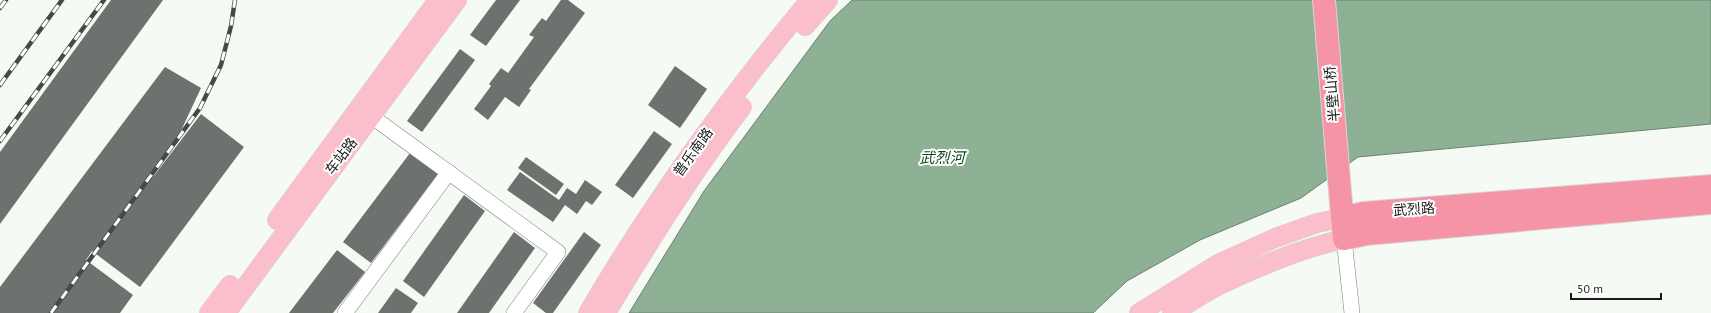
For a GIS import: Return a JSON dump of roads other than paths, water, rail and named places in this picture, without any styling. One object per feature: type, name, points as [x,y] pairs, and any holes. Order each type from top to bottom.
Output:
[{"type":"highway","name":"半壁山桥","points":[[1324,0],[1344,239]]},
{"type":"highway","name":"武烈路","points":[[1342,218],[1371,212],[1711,186]]},
{"type":"highway","name":"武烈路","points":[[1344,239],[1366,234],[1711,203]]},
{"type":"main road","name":"车站路","points":[[209,313],[438,0]]},
{"type":"main road","name":"车站路","points":[[226,313],[457,0]]},
{"type":"main road","name":"普乐南路","points":[[588,313],[654,206],[747,79],[810,0]]},
{"type":"main road","name":"普乐南路","points":[[606,313],[643,252],[702,162],[786,47],[828,0]]},
{"type":"main road","name":"武烈路","points":[[1139,313],[1218,264],[1275,238],[1317,223],[1342,218]]},
{"type":"main road","name":"武烈路","points":[[1172,313],[1224,282],[1287,256],[1321,244],[1344,239]]},
{"type":"street","points":[[371,116],[558,252],[514,313]]},
{"type":"street","points":[[345,313],[449,172]]},
{"type":"street","points":[[1344,239],[1352,313]]},
{"type":"water","name":"武烈河","points":[[852,0],[1711,0],[1711,124],[1358,157],[1301,198],[1200,240],[1127,281],[1093,313],[629,313],[704,191],[830,21]]},
{"type":"railway","points":[[0,8],[6,0]]},
{"type":"railway","points":[[0,85],[62,0]]},
{"type":"railway","points":[[0,141],[104,0]]},
{"type":"railway","points":[[51,313],[200,108],[221,65],[231,26],[235,0]]}]
